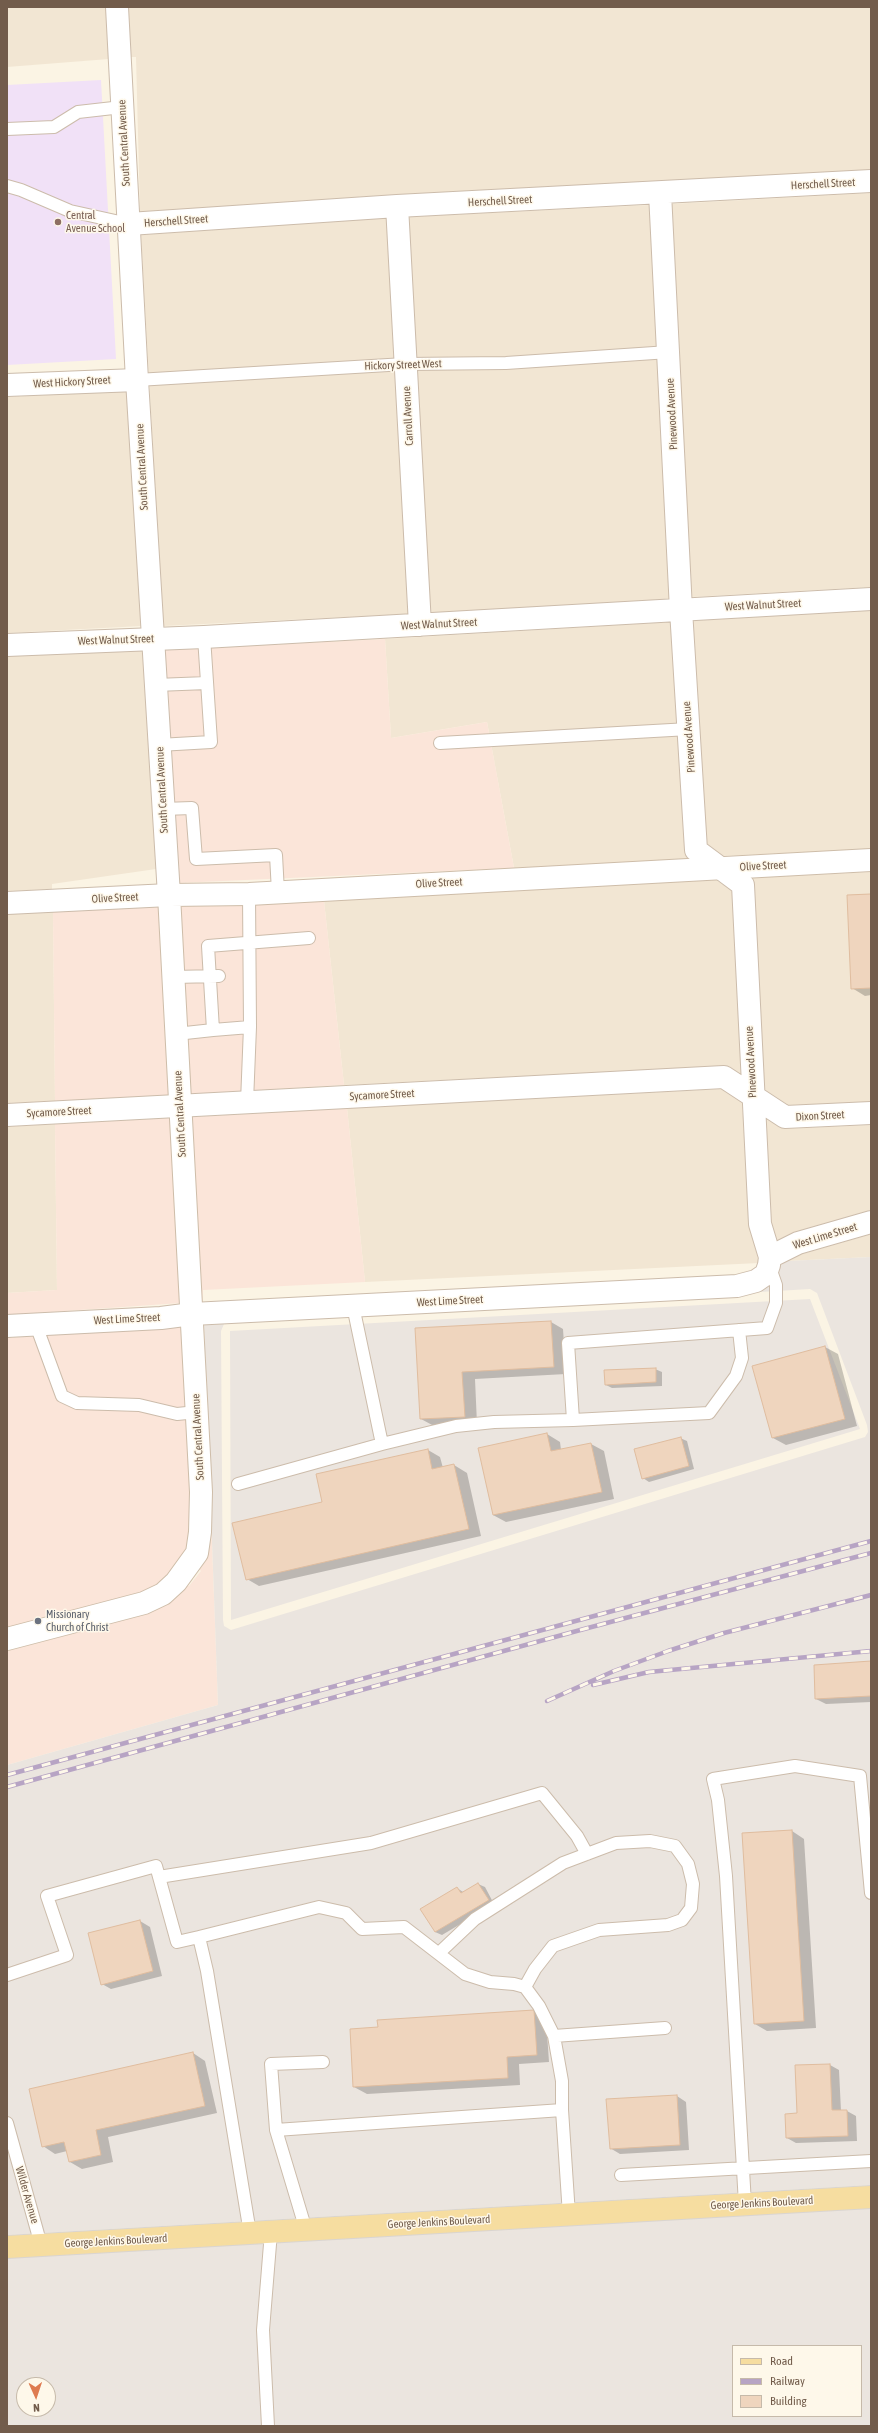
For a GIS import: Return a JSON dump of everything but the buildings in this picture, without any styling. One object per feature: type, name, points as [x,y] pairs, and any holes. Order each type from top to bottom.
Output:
[{"type":"main road","name":"George Jenkins Boulevard","points":[[7,2247],[871,2197]]},
{"type":"street","name":"South Central Avenue","points":[[7,1640],[144,1603],[163,1594],[186,1571],[196,1552],[200,1532],[201,1492],[192,1314],[169,895],[137,380],[117,7]]},
{"type":"street","name":"Herschell Street","points":[[129,224],[397,206],[871,181]]},
{"type":"street","name":"Pinewood Avenue","points":[[660,193],[681,610],[696,850],[718,868],[743,885],[752,1095],[760,1224],[770,1261]]},
{"type":"street","name":"Carroll Avenue","points":[[397,206],[420,625]]},
{"type":"street","name":"West Hickory Street","points":[[7,385],[137,380]]},
{"type":"street","name":"West Walnut Street","points":[[7,644],[204,637],[871,599]]},
{"type":"street","name":"Olive Street","points":[[7,903],[169,895],[249,894],[871,860]]},
{"type":"street","name":"Sycamore Street","points":[[7,1115],[724,1077],[752,1095]]},
{"type":"street","name":"Dixon Street","points":[[752,1095],[785,1117],[871,1113]]},
{"type":"street","name":"West Lime Street","points":[[7,1326],[161,1318],[192,1314],[737,1286],[762,1279],[770,1261],[798,1243],[871,1222]]},
{"type":"lane","points":[[7,129],[54,127],[78,112],[122,107]]},
{"type":"lane","points":[[7,186],[21,190],[70,211],[129,224]]},
{"type":"lane","name":"Hickory Street West","points":[[137,380],[405,364],[506,363],[669,352]]},
{"type":"lane","points":[[159,745],[211,742],[204,637]]},
{"type":"lane","points":[[156,685],[207,683]]},
{"type":"lane","points":[[440,743],[689,729]]},
{"type":"lane","points":[[163,809],[192,808],[196,859],[276,855],[278,892]]},
{"type":"lane","points":[[247,1102],[250,1027],[245,975],[250,942],[249,894]]},
{"type":"lane","points":[[213,1030],[214,976],[208,946],[309,938]]},
{"type":"lane","points":[[173,977],[214,976]]},
{"type":"lane","points":[[176,1034],[250,1027]]},
{"type":"lane","points":[[573,1420],[568,1342],[767,1328],[776,1303],[776,1285],[770,1261]]},
{"type":"lane","points":[[353,1306],[382,1444]]},
{"type":"lane","points":[[36,1324],[62,1396],[77,1403],[139,1405],[177,1414],[197,1412]]},
{"type":"lane","points":[[238,1484],[382,1444],[456,1426],[494,1422],[573,1420],[709,1413],[736,1376],[742,1358],[739,1330]]},
{"type":"lane","points":[[745,2204],[741,2169],[726,1876],[718,1800],[713,1779],[795,1766],[866,1775],[871,1893]]},
{"type":"lane","points":[[159,1878],[371,1843],[542,1793],[577,1836],[587,1854]]},
{"type":"lane","points":[[439,1953],[475,1919],[563,1863],[616,1843],[650,1842],[674,1846],[688,1864],[693,1884],[691,1908],[682,1920],[668,1925],[599,1930],[553,1946],[535,1969],[525,1987]]},
{"type":"lane","points":[[7,1975],[67,1955],[47,1896],[156,1866],[177,1942],[319,1907],[346,1913],[362,1929],[404,1927],[465,1974],[490,1982],[514,1984],[525,1987],[539,2006],[554,2036],[562,2080],[562,2110],[569,2215]]},
{"type":"lane","points":[[198,1937],[207,1971],[260,2233],[268,2426]]},
{"type":"lane","points":[[554,2036],[665,2028]]},
{"type":"lane","points":[[306,2230],[276,2130],[271,2064],[323,2062]]},
{"type":"lane","points":[[276,2130],[562,2110]]},
{"type":"lane","name":"Wilder Avenue","points":[[7,2123],[41,2244]]},
{"type":"lane","points":[[621,2174],[741,2169],[871,2161]]},
{"type":"shaded area","points":[[7,7],[107,7],[109,59],[7,67]]},
{"type":"shaded area","points":[[127,7],[871,7],[871,170],[386,195],[140,212],[136,57],[130,57]]},
{"type":"shaded area","name":"Central Avenue School","points":[[101,80],[116,359],[7,365],[7,85]]},
{"type":"shaded area","points":[[871,193],[871,587],[691,597],[671,204]]},
{"type":"shaded area","points":[[650,205],[671,599],[430,613],[408,217]]},
{"type":"shaded area","points":[[387,218],[409,614],[163,626],[141,235]]},
{"type":"shaded area","points":[[127,391],[142,626],[7,633],[7,397]]},
{"type":"shaded area","points":[[871,610],[871,849],[721,856],[706,844],[692,621]]},
{"type":"shaded area","points":[[672,622],[690,859],[514,868],[487,722],[391,738],[385,639]]},
{"type":"shaded area","points":[[385,639],[391,738],[487,722],[514,868],[178,883],[164,650]]},
{"type":"shaded area","points":[[144,650],[156,869],[52,884],[52,889],[7,891],[7,656]]},
{"type":"shaded area","points":[[871,872],[871,1102],[788,1105],[762,1088],[750,878]]},
{"type":"shaded area","points":[[716,880],[733,891],[741,1075],[724,1066],[344,1085],[324,901]]},
{"type":"shaded area","points":[[324,901],[344,1085],[189,1094],[180,906]]},
{"type":"shaded area","points":[[159,907],[169,1095],[55,1101],[53,912]]},
{"type":"shaded area","points":[[53,912],[55,1101],[7,1103],[7,914]]},
{"type":"shaded area","points":[[722,1089],[742,1102],[750,1225],[759,1263],[365,1282],[347,1108]]},
{"type":"shaded area","points":[[347,1108],[365,1282],[203,1290],[202,1302],[191,1117]]},
{"type":"shaded area","points":[[764,1116],[786,1129],[871,1125],[871,1210],[796,1232],[776,1242],[770,1222]]},
{"type":"shaded area","points":[[170,1118],[181,1303],[7,1315],[7,1293],[57,1290],[55,1124]]},
{"type":"shaded area","points":[[55,1124],[57,1290],[7,1293],[7,1127]]},
{"type":"shaded area","points":[[871,1234],[871,1257],[787,1261],[802,1254]]},
{"type":"shaded area","points":[[871,1257],[871,2185],[7,2235],[7,1765],[218,1705],[204,1325],[224,1324],[221,1331],[223,1620],[224,1626],[231,1630],[865,1437],[868,1432],[867,1425],[817,1293],[810,1289],[760,1292],[769,1286],[780,1266],[787,1261]]},
{"type":"shaded area","points":[[810,1299],[860,1429],[231,1620],[230,1331]]},
{"type":"shaded area","points":[[182,1326],[191,1491],[187,1548],[169,1574],[158,1584],[141,1592],[7,1628],[7,1338]]},
{"type":"shaded area","points":[[211,1517],[218,1705],[7,1765],[7,1651],[146,1614],[170,1603],[187,1585],[189,1586],[201,1571],[199,1569],[207,1555]]},
{"type":"shaded area","points":[[871,2208],[871,2426],[7,2426],[7,2258]]},
{"type":"railway","points":[[7,1775],[871,1541]]},
{"type":"railway","points":[[7,1787],[584,1629],[871,1553]]},
{"type":"railway","points":[[547,1701],[614,1671],[668,1651],[724,1633],[871,1595]]},
{"type":"railway","points":[[593,1685],[649,1672],[871,1651]]},
{"type":"place","name":"Central Avenue School","points":[[58,222]]},
{"type":"place","name":"Missionary Church of Christ","points":[[38,1621]]}]
